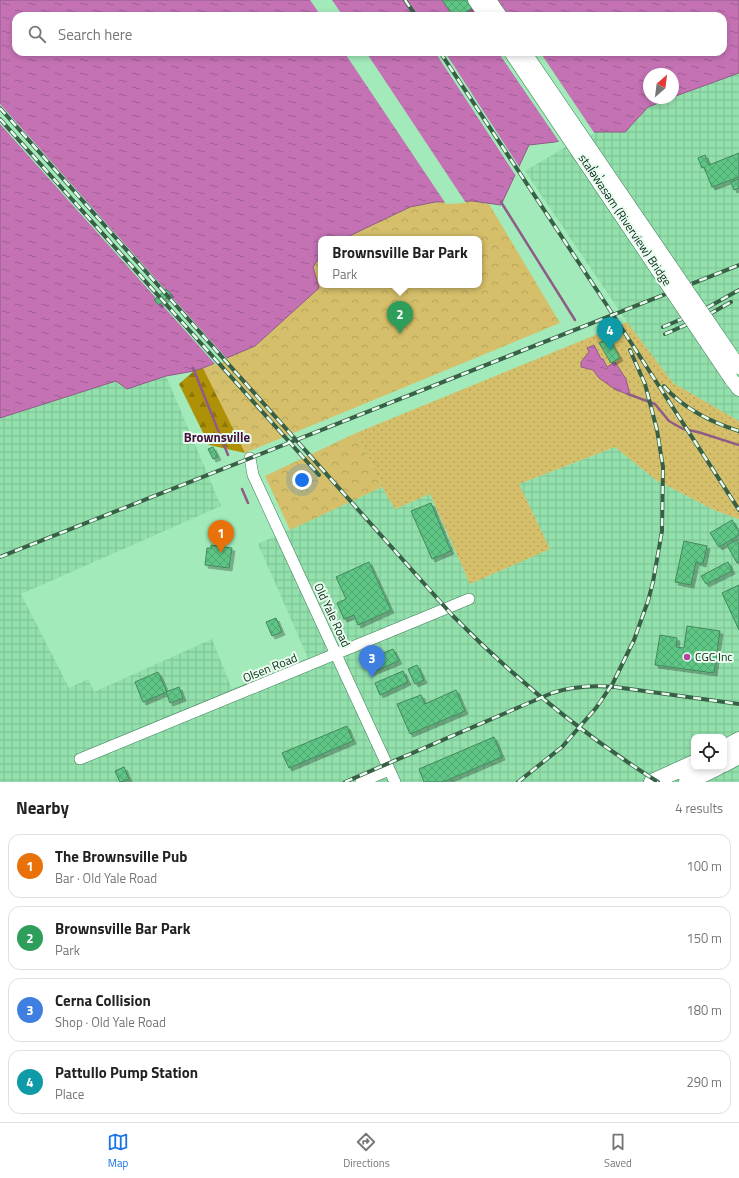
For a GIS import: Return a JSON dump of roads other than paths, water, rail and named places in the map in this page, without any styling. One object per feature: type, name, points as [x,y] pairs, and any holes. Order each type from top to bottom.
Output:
[{"type":"highway","points":[[727,746],[739,740]]},
{"type":"highway","points":[[727,762],[739,756]]},
{"type":"highway","points":[[652,782],[691,764]]},
{"type":"highway","points":[[687,782],[712,770]]},
{"type":"main road","points":[[475,0],[483,12]]},
{"type":"main road","points":[[489,0],[497,12]]},
{"type":"main road","name":"stal̕əw̓asəm (Riverview) Bridge","points":[[514,56],[739,389]]},
{"type":"main road","name":"stal̕əw̓asəm (Riverview) Bridge","points":[[527,56],[739,367]]},
{"type":"street","name":"Old Yale Road","points":[[250,458],[253,475],[395,782]]},
{"type":"street","name":"Olsen Road","points":[[80,759],[336,655],[468,599]]},
{"type":"street","points":[[361,782],[389,770]]},
{"type":"water","points":[[0,0],[739,0],[739,73],[679,95],[679,68],[643,68],[643,104],[656,104],[648,107],[625,132],[591,132],[555,142],[529,145],[501,205],[472,201],[435,202],[410,207],[349,236],[318,236],[318,260],[313,267],[319,288],[255,346],[203,368],[166,376],[127,389],[116,381],[0,418]]},
{"type":"water","points":[[594,345],[607,367],[615,362],[626,379],[630,395],[616,390],[599,378],[593,370],[581,367],[581,362],[589,352],[587,348]]},
{"type":"waterway","points":[[501,202],[575,320]]},
{"type":"waterway","points":[[193,368],[228,455]]},
{"type":"waterway","points":[[628,394],[655,404],[669,421],[683,429],[698,432],[739,445]]},
{"type":"waterway","points":[[242,489],[248,503]]},
{"type":"railway","points":[[405,0],[413,12]]},
{"type":"railway","points":[[443,56],[608,307],[739,510]]},
{"type":"railway","points":[[0,108],[453,616],[501,662],[551,705],[603,745],[658,782]]},
{"type":"railway","points":[[0,119],[319,475]]},
{"type":"railway","points":[[0,557],[739,265]]},
{"type":"railway","points":[[663,327],[703,310],[739,290]]},
{"type":"railway","points":[[665,334],[706,316],[731,302]]},
{"type":"railway","points":[[518,782],[562,747],[596,708],[613,683],[634,640],[653,582],[662,531],[663,467],[657,430],[645,384],[630,350]]},
{"type":"railway","points":[[664,386],[671,394],[698,414],[739,431]]},
{"type":"railway","points":[[345,782],[552,693],[575,687],[615,687],[739,704]]},
{"type":"place","name":"Brownsville Bar Park","points":[[400,334]]},
{"type":"place","name":"Pattullo Pump Station","points":[[610,350]]},
{"type":"place","name":"The Brownsville Pub","points":[[221,553]]},
{"type":"place","name":"CGC Inc","points":[[687,657]]},
{"type":"place","name":"Cerna Collision","points":[[372,678]]},
{"type":"district","name":"Brownsville","points":[[217,437]]}]
